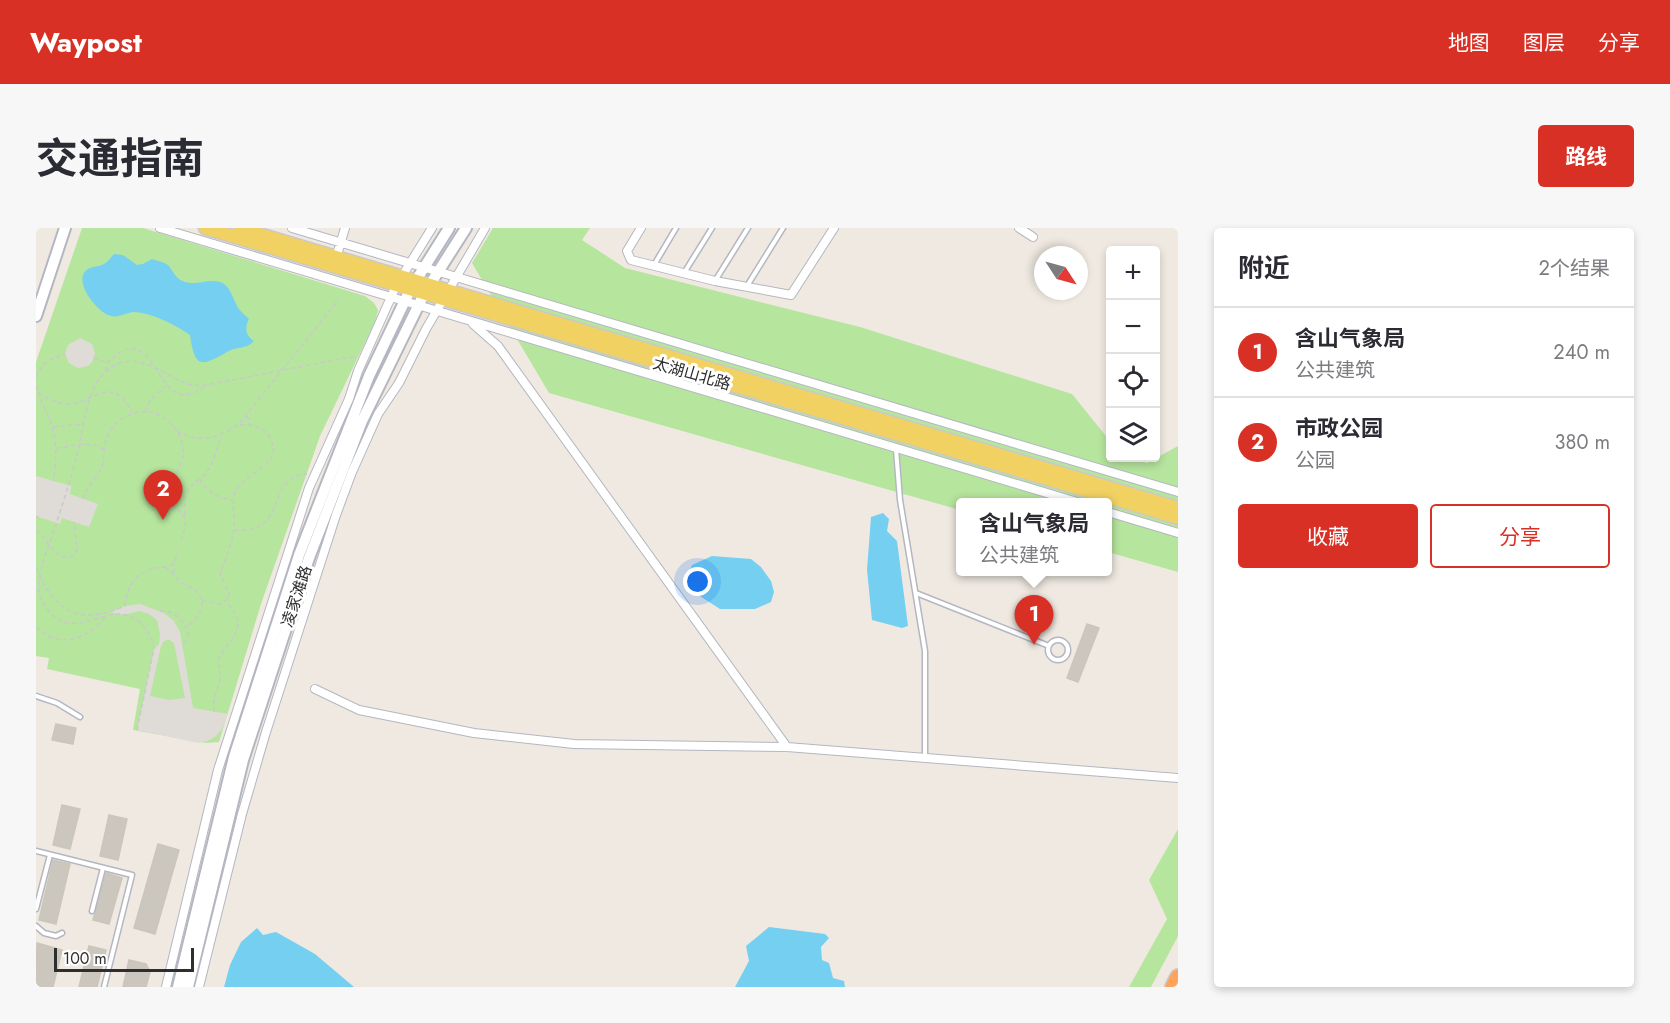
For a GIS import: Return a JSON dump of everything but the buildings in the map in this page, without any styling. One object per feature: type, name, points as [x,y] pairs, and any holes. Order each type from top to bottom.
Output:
[{"type":"highway","points":[[1173,987],[1178,977]]},
{"type":"main road","points":[[36,316],[65,228]]},
{"type":"main road","name":"太湖山北路","points":[[205,228],[442,301],[1110,498]]},
{"type":"main road","name":"太湖山北路","points":[[239,228],[336,258],[396,287]]},
{"type":"main road","name":"凌家滩路","points":[[178,987],[234,757],[299,555],[369,376],[410,291],[449,228]]},
{"type":"main road","name":"凌家滩路","points":[[188,987],[243,760],[309,558],[362,421],[424,295],[466,228]]},
{"type":"main road","name":"太湖山北路","points":[[442,301],[1178,508]]},
{"type":"main road","name":"太湖山北路","points":[[1112,499],[1178,518]]},
{"type":"street","points":[[160,228],[424,295],[442,301],[470,321],[498,346],[787,747]]},
{"type":"street","points":[[292,228],[1178,492]]},
{"type":"street","points":[[336,258],[345,228]]},
{"type":"street","points":[[166,987],[218,770],[309,489],[396,287],[432,228]]},
{"type":"street","points":[[199,987],[242,814],[263,742],[352,472],[378,414],[399,383],[442,301],[485,228]]},
{"type":"street","points":[[641,228],[627,251],[631,260],[715,281],[792,295],[834,228]]},
{"type":"street","points":[[1019,228],[1033,237]]},
{"type":"street","points":[[470,321],[1064,498]]},
{"type":"street","points":[[1112,513],[1178,532]]},
{"type":"street","points":[[315,689],[359,710],[474,733],[574,744],[787,747],[1178,778]]},
{"type":"lane","points":[[654,266],[676,228]]},
{"type":"lane","points":[[684,273],[712,228]]},
{"type":"lane","points":[[715,281],[748,228]]},
{"type":"lane","points":[[747,287],[783,228]]},
{"type":"lane","points":[[896,448],[900,500],[925,651],[925,759]]},
{"type":"lane","points":[[915,593],[1049,646]]},
{"type":"lane","points":[[1060,640],[1067,646],[1067,653],[1063,658],[1054,659],[1048,652],[1049,646],[1053,641],[1060,640]]},
{"type":"lane","points":[[36,696],[57,703],[80,717]]},
{"type":"lane","points":[[36,851],[132,875],[104,987]]},
{"type":"lane","points":[[36,909],[50,855]]},
{"type":"lane","points":[[92,911],[103,868]]},
{"type":"lane","points":[[36,926],[56,936],[62,933]]},
{"type":"path","points":[[83,499],[101,468],[106,438],[117,423],[133,413],[146,412],[160,415],[177,431],[186,435],[200,438],[223,435],[248,415],[339,299]]},
{"type":"path","points":[[106,372],[107,363],[115,354],[123,350],[132,350],[149,356],[167,385],[175,392],[185,395],[196,392],[209,384]]},
{"type":"path","points":[[36,378],[42,365],[65,354]]},
{"type":"path","points":[[137,730],[154,650],[146,628],[136,619],[124,615],[107,616],[80,624],[65,622],[56,618],[46,608],[39,596],[40,576],[97,381],[117,364],[132,361],[144,363],[186,384],[201,386],[366,354]]},
{"type":"path","points":[[94,358],[107,363]]},
{"type":"path","points":[[36,385],[52,427],[56,448],[54,481]]},
{"type":"path","points":[[146,412],[150,400],[167,385]]},
{"type":"path","points":[[38,393],[58,403],[70,404],[108,392],[124,400],[133,413]]},
{"type":"path","points":[[248,415],[252,426]]},
{"type":"path","points":[[52,427],[85,423]]},
{"type":"path","points":[[226,602],[229,593],[220,574],[234,530],[233,500],[241,482],[266,466],[270,460],[272,445],[262,429],[238,424]]},
{"type":"path","points":[[177,431],[181,440],[182,464],[172,481],[169,496],[174,506],[185,517]]},
{"type":"path","points":[[181,440],[186,435]]},
{"type":"path","points":[[181,541],[185,528],[184,499],[192,483],[208,470],[223,435]]},
{"type":"path","points":[[215,437],[219,442]]},
{"type":"path","points":[[56,448],[97,445],[104,450]]},
{"type":"path","points":[[234,530],[250,530],[261,526],[273,513],[278,493],[284,486],[301,474],[308,474]]},
{"type":"path","points":[[200,478],[203,486],[212,494],[233,500]]},
{"type":"path","points":[[36,530],[62,558],[67,558],[75,554],[77,549],[74,522]]},
{"type":"path","points":[[174,573],[177,552]]},
{"type":"path","points":[[36,568],[53,599],[72,612],[88,615],[110,612],[125,606],[125,596],[137,576],[174,562]]},
{"type":"path","points":[[165,567],[174,573],[179,581],[195,590],[202,601],[198,618],[186,627]]},
{"type":"path","points":[[202,601],[215,604],[226,602]]},
{"type":"path","points":[[214,711],[214,699],[220,680],[219,657],[236,636],[238,626],[237,617],[226,602]]},
{"type":"path","points":[[160,611],[171,612],[179,617],[186,627],[188,635],[183,646]]},
{"type":"path","points":[[36,627],[51,638],[66,641],[78,639],[98,627],[110,612]]},
{"type":"green space","points":[[82,228],[143,228],[365,296],[374,303],[378,310],[375,322],[320,436],[261,604],[219,742],[206,743],[133,730],[140,689],[47,669],[49,658],[36,656],[36,362]]},
{"type":"green space","points":[[493,228],[590,228],[582,240],[625,268],[860,327],[1072,394],[1106,436],[1106,462],[1160,462],[1160,456],[1178,446],[1178,572],[1112,553],[1112,498],[956,498],[956,509],[549,393],[472,263]]},
{"type":"green space","points":[[1178,829],[1178,936],[1151,987],[1129,987],[1167,919],[1149,880]]},
{"type":"shaded area","points":[[80,338],[92,344],[95,353],[88,366],[78,368],[69,363],[65,354],[68,345]]},
{"type":"shaded area","points":[[36,476],[71,486],[70,494],[98,504],[89,527],[62,518],[60,524],[36,516]]},
{"type":"shaded area","points":[[140,604],[164,613],[174,621],[180,632],[193,708],[228,714],[222,729],[216,736],[198,743],[137,730],[154,649],[159,644],[160,634],[157,620],[149,614],[139,611],[124,615],[110,612],[125,606]],"holes":[[[168,639],[174,643],[185,698],[169,700],[150,696],[161,646]]]},
{"type":"water","points":[[114,254],[123,255],[137,265],[152,259],[163,263],[185,282],[213,281],[224,284],[239,309],[249,319],[247,332],[254,341],[248,346],[230,350],[211,360],[201,362],[194,354],[190,335],[171,324],[141,313],[131,312],[120,316],[106,314],[90,299],[82,278],[86,270],[104,264]]},
{"type":"water","points":[[883,513],[889,519],[887,531],[897,541],[908,626],[902,628],[872,620],[867,570],[871,517]]},
{"type":"water","points":[[712,556],[751,559],[761,567],[771,581],[774,592],[771,602],[755,609],[720,609],[692,591],[687,578],[692,565]]},
{"type":"water","points":[[769,927],[825,934],[829,938],[821,947],[822,960],[829,963],[833,978],[844,981],[845,987],[735,987],[749,961],[746,946]]},
{"type":"water","points":[[257,928],[263,935],[276,932],[315,954],[354,987],[224,987],[230,965],[241,942]]},
{"type":"place","name":"市政公园","points":[[163,520]]},
{"type":"place","name":"含山气象局","points":[[1034,645]]}]
